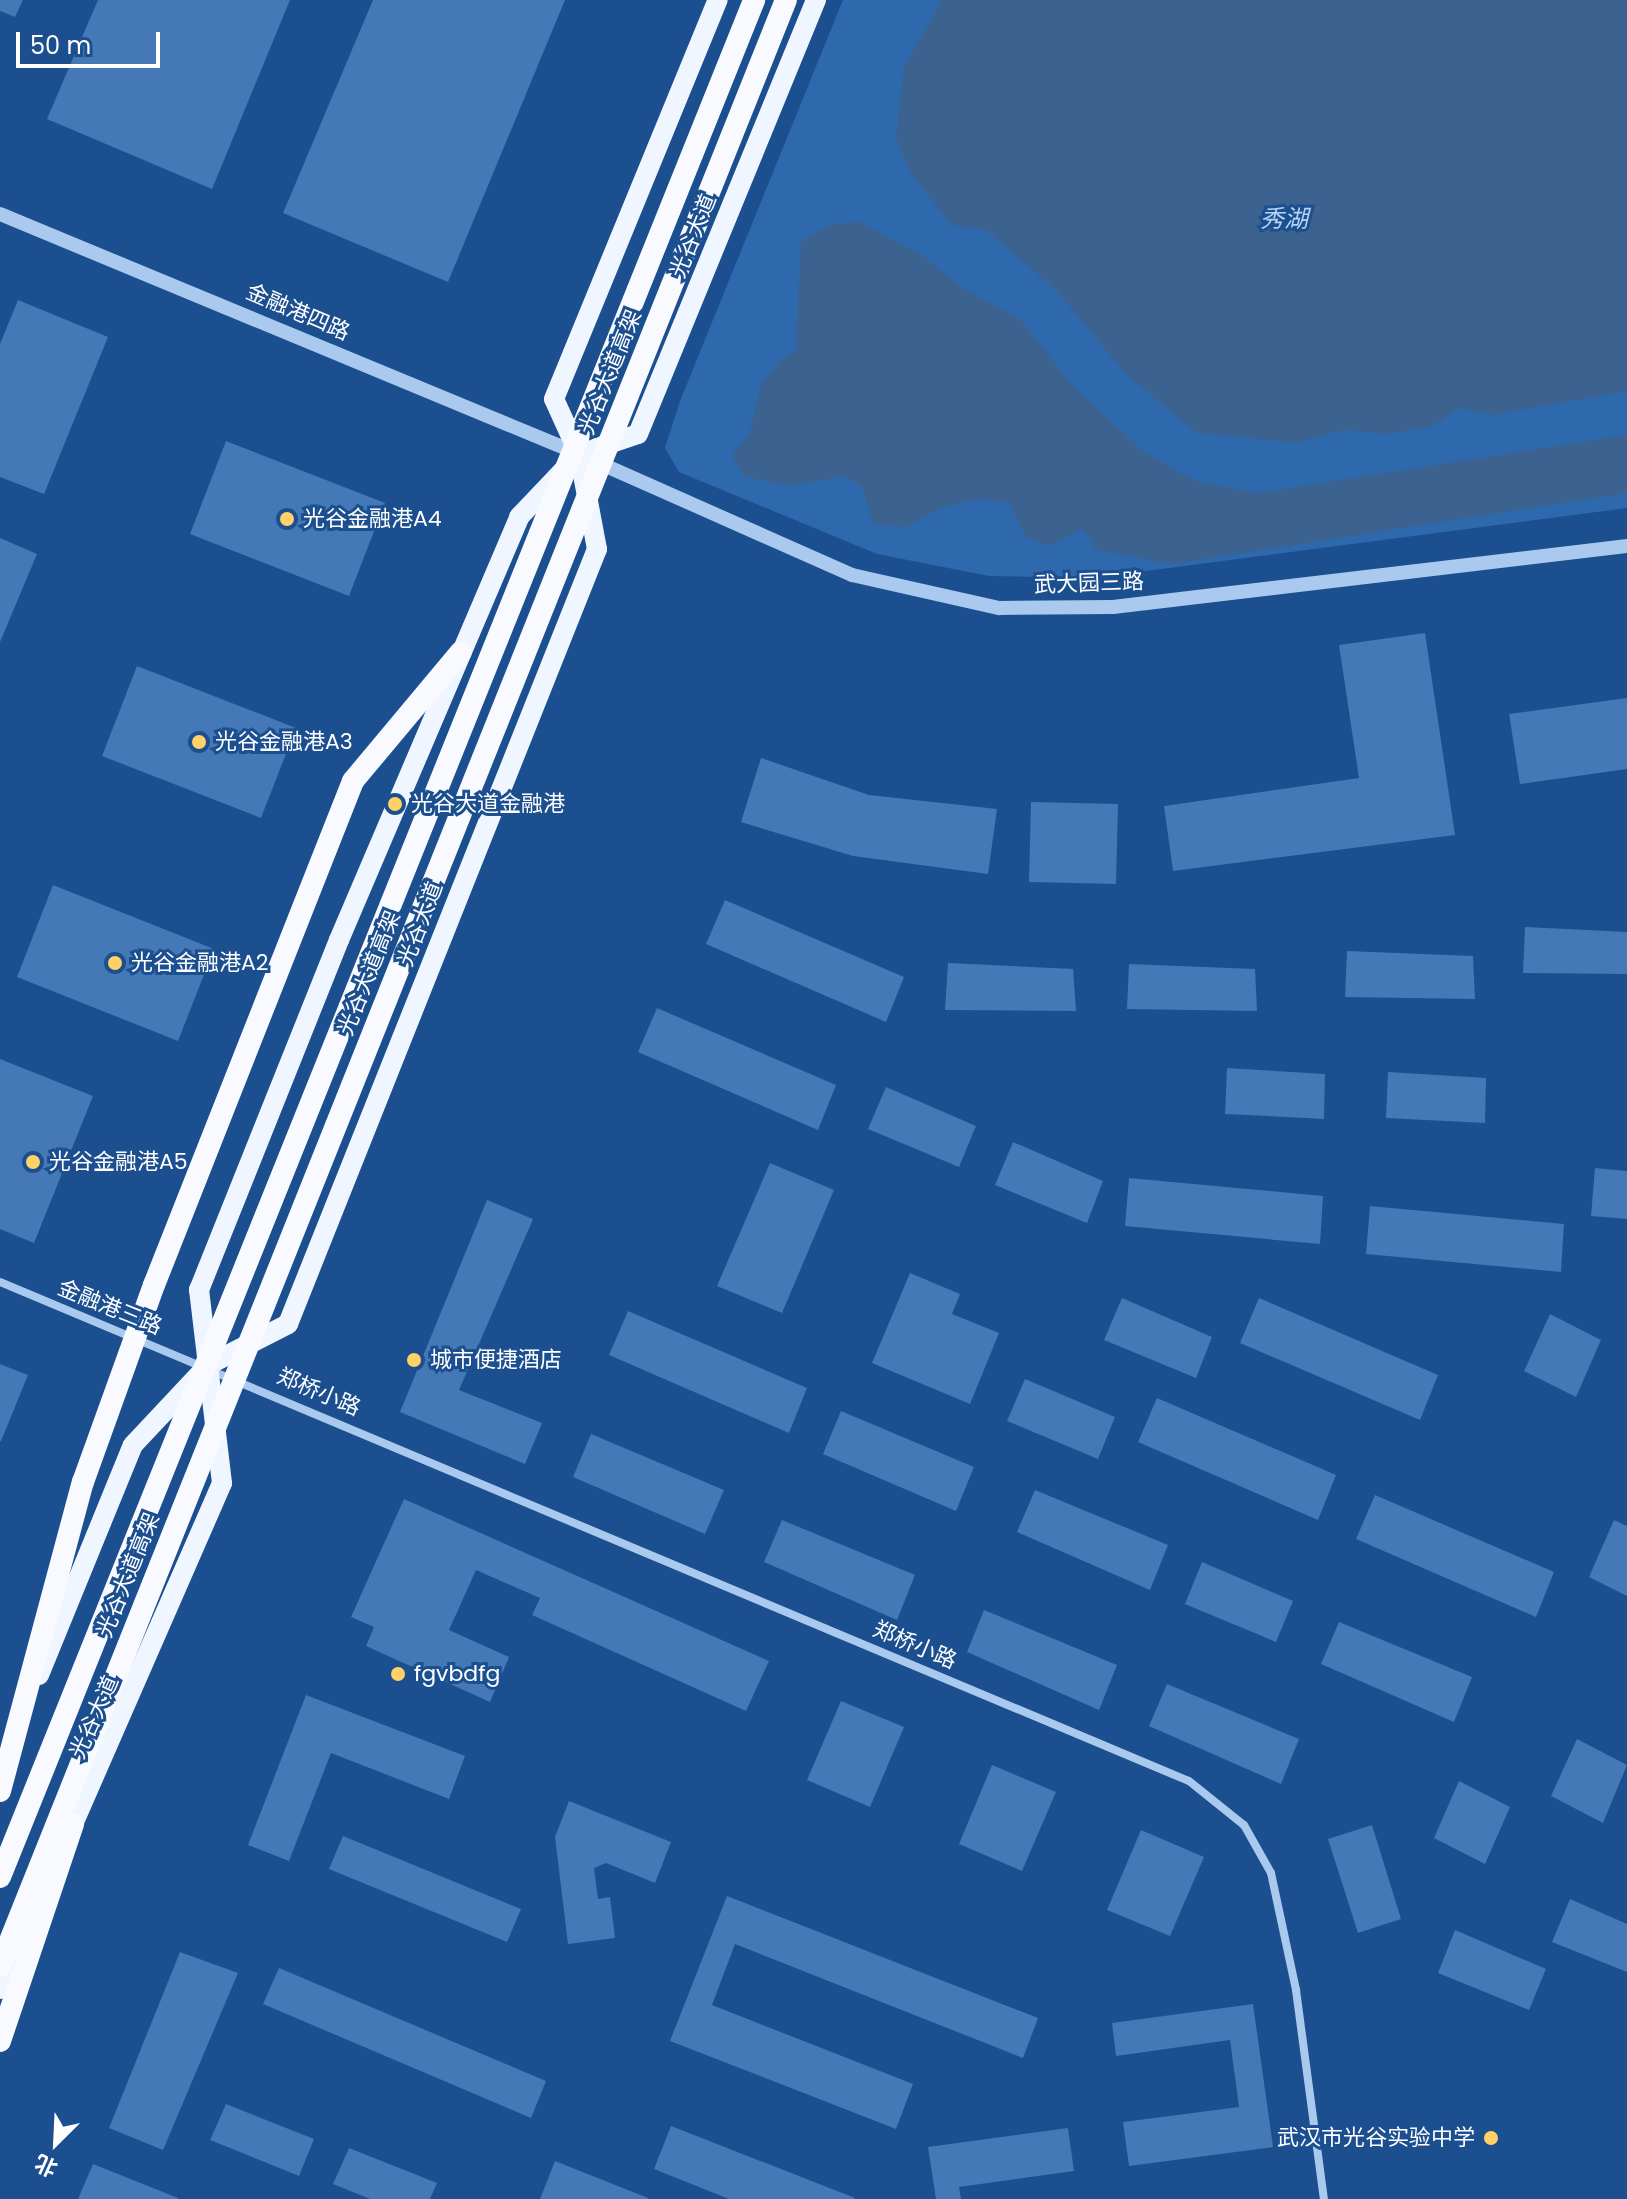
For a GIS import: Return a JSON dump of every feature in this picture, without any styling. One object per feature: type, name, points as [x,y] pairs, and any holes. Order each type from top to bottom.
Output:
[{"type":"highway","name":"光谷大道高架","points":[[0,1877],[754,0]]},
{"type":"highway","name":"光谷大道高架","points":[[0,1966],[786,0]]},
{"type":"highway","points":[[0,1791],[83,1482],[251,1035],[353,781],[461,652]]},
{"type":"highway","points":[[0,2041],[73,1824]]},
{"type":"main road","name":"光谷大道","points":[[0,1771],[133,1445],[208,1365],[288,1324],[351,1174],[438,941],[597,549],[579,454],[554,399],[718,0]]},
{"type":"main road","name":"光谷大道","points":[[0,1989],[222,1483],[199,1290],[519,517],[579,454],[638,434],[816,0]]},
{"type":"street","name":"金融港四路","points":[[0,214],[579,454]]},
{"type":"street","name":"武大园三路","points":[[579,454],[852,575],[999,608],[1113,607],[1627,546]]},
{"type":"street","name":"金融港三路","points":[[0,1282],[208,1365]]},
{"type":"street","name":"郑桥小路","points":[[208,1365],[1189,1781],[1244,1825],[1271,1873],[1296,1990],[1324,2199]]},
{"type":"shaded area","points":[[843,0],[1627,0],[1627,508],[1093,578],[989,576],[877,554],[679,472],[665,448],[680,401]]},
{"type":"water","name":"秀湖","points":[[942,0],[1627,0],[1627,391],[1491,415],[1458,408],[1433,426],[1389,434],[1342,430],[1298,443],[1197,433],[1127,375],[1056,290],[986,230],[952,225],[911,174],[896,138],[904,68]]},
{"type":"water","points":[[859,222],[920,254],[966,290],[1021,320],[1073,386],[1143,451],[1195,481],[1258,493],[1627,435],[1627,493],[1172,564],[1096,550],[1083,528],[1049,546],[1025,536],[1010,503],[978,499],[941,508],[905,528],[873,523],[862,487],[844,476],[789,486],[743,476],[732,455],[750,433],[760,387],[779,362],[796,350],[801,241],[832,224]]},
{"type":"building","points":[[0,0],[23,0],[15,17],[0,11]]},
{"type":"building","points":[[98,0],[290,0],[212,189],[47,119]]},
{"type":"building","points":[[373,0],[565,0],[448,282],[283,213]]},
{"type":"building","points":[[18,300],[108,337],[44,494],[0,477],[0,344]]},
{"type":"building","name":"光谷金融港A4","points":[[226,441],[385,503],[349,596],[190,534]]},
{"type":"building","points":[[0,538],[37,554],[0,642]]},
{"type":"building","points":[[1425,633],[1455,835],[1173,871],[1164,806],[1359,778],[1339,645]]},
{"type":"building","name":"光谷金融港A3","points":[[137,666],[296,728],[261,818],[102,756]]},
{"type":"building","points":[[1627,698],[1627,769],[1520,784],[1509,714]]},
{"type":"building","points":[[761,758],[869,795],[997,809],[988,874],[853,856],[741,822]]},
{"type":"building","points":[[1031,802],[1118,804],[1116,884],[1029,882]]},
{"type":"building","name":"光谷金融港A2","points":[[53,885],[214,949],[178,1041],[17,977]]},
{"type":"building","points":[[725,900],[904,977],[886,1022],[706,944]]},
{"type":"building","points":[[1525,927],[1627,932],[1627,974],[1523,973]]},
{"type":"building","points":[[1347,951],[1473,956],[1475,999],[1345,997]]},
{"type":"building","points":[[948,963],[1073,969],[1076,1011],[945,1010]]},
{"type":"building","points":[[1129,964],[1255,969],[1257,1011],[1127,1009]]},
{"type":"building","points":[[657,1008],[836,1085],[818,1130],[638,1052]]},
{"type":"building","name":"光谷金融港A5","points":[[0,1059],[93,1096],[34,1243],[0,1229]]},
{"type":"building","points":[[1227,1068],[1325,1074],[1324,1119],[1225,1114]]},
{"type":"building","points":[[1388,1072],[1486,1078],[1485,1123],[1386,1118]]},
{"type":"building","points":[[886,1087],[976,1126],[959,1167],[868,1129]]},
{"type":"building","points":[[1013,1142],[1103,1181],[1087,1223],[995,1185]]},
{"type":"building","points":[[770,1163],[834,1190],[782,1313],[717,1286]]},
{"type":"building","points":[[1595,1168],[1627,1171],[1627,1219],[1591,1216]]},
{"type":"building","points":[[1129,1178],[1323,1196],[1320,1244],[1125,1226]]},
{"type":"building","points":[[487,1200],[533,1219],[459,1390],[542,1423],[525,1464],[400,1412]]},
{"type":"building","points":[[1370,1206],[1564,1224],[1561,1272],[1366,1254]]},
{"type":"building","points":[[910,1273],[960,1294],[952,1314],[999,1333],[970,1404],[872,1363]]},
{"type":"building","points":[[1122,1298],[1212,1337],[1196,1378],[1104,1340]]},
{"type":"building","points":[[1259,1298],[1438,1375],[1420,1420],[1240,1343]]},
{"type":"building","points":[[628,1311],[807,1388],[789,1433],[609,1355]]},
{"type":"building","points":[[1550,1314],[1601,1340],[1576,1397],[1524,1371]]},
{"type":"building","points":[[0,1364],[28,1375],[1,1441],[0,1441]]},
{"type":"building","points":[[1025,1379],[1115,1417],[1098,1459],[1007,1421]]},
{"type":"building","points":[[1157,1398],[1336,1475],[1318,1520],[1138,1442]]},
{"type":"building","points":[[841,1411],[974,1467],[956,1511],[823,1454]]},
{"type":"building","points":[[591,1434],[724,1490],[705,1534],[573,1477]]},
{"type":"building","points":[[1035,1490],[1168,1545],[1150,1590],[1017,1532]]},
{"type":"building","points":[[1375,1495],[1554,1572],[1536,1617],[1356,1539]]},
{"type":"building","points":[[404,1499],[769,1661],[746,1711],[532,1615],[540,1598],[476,1570],[449,1630],[509,1657],[490,1702],[366,1646],[374,1627],[351,1617]]},
{"type":"building","points":[[782,1520],[915,1575],[897,1620],[764,1562]]},
{"type":"building","points":[[1614,1520],[1627,1526],[1627,1596],[1589,1577]]},
{"type":"building","points":[[1202,1562],[1293,1601],[1276,1642],[1185,1604]]},
{"type":"building","points":[[984,1610],[1117,1665],[1099,1710],[967,1652]]},
{"type":"building","points":[[1339,1622],[1472,1677],[1454,1722],[1321,1664]]},
{"type":"building","points":[[1167,1684],[1299,1739],[1281,1784],[1149,1726]]},
{"type":"building","points":[[306,1695],[465,1756],[449,1799],[331,1753],[289,1861],[248,1845]]},
{"type":"building","points":[[841,1701],[904,1727],[870,1807],[807,1780]]},
{"type":"building","points":[[1577,1739],[1627,1765],[1603,1823],[1551,1796]]},
{"type":"building","points":[[992,1765],[1056,1792],[1022,1871],[959,1844]]},
{"type":"building","points":[[1459,1781],[1510,1807],[1485,1864],[1434,1838]]},
{"type":"building","points":[[569,1801],[671,1842],[655,1883],[606,1863],[594,1868],[598,1899],[610,1897],[615,1938],[568,1944],[555,1837]]},
{"type":"building","points":[[1372,1825],[1401,1919],[1358,1933],[1328,1839]]},
{"type":"building","points":[[1141,1830],[1204,1857],[1170,1936],[1107,1910]]},
{"type":"building","points":[[343,1836],[521,1909],[507,1942],[329,1869]]},
{"type":"building","points":[[727,1896],[1038,2018],[1023,2058],[735,1944],[712,2005],[913,2084],[896,2129],[670,2041]]},
{"type":"building","points":[[1570,1899],[1627,1924],[1627,1972],[1552,1942]]},
{"type":"building","points":[[1455,1930],[1546,1969],[1529,2010],[1438,1973]]},
{"type":"building","points":[[180,1952],[238,1973],[163,2150],[109,2128]]},
{"type":"building","points":[[279,1968],[546,2081],[531,2118],[263,2004]]},
{"type":"building","points":[[1253,2004],[1273,2147],[1129,2166],[1123,2122],[1239,2107],[1230,2040],[1116,2056],[1112,2023]]},
{"type":"building","points":[[226,2104],[314,2139],[299,2176],[210,2140]]},
{"type":"building","points":[[671,2126],[855,2198],[729,2199],[654,2169]]},
{"type":"building","points":[[1068,2128],[1074,2171],[959,2187],[961,2199],[936,2199],[928,2147]]},
{"type":"building","points":[[349,2148],[437,2183],[430,2199],[370,2199],[333,2184]]},
{"type":"building","points":[[555,2161],[648,2198],[648,2199],[540,2199]]},
{"type":"building","points":[[93,2164],[178,2198],[178,2199],[78,2199]]},
{"type":"place","name":"光谷金融港A4","points":[[287,519]]},
{"type":"place","name":"光谷金融港A3","points":[[199,742]]},
{"type":"place","name":"光谷大道金融港","points":[[395,804]]},
{"type":"place","name":"光谷金融港A2","points":[[115,963]]},
{"type":"place","name":"光谷金融港A5","points":[[33,1162]]},
{"type":"place","name":"城市便捷酒店","points":[[414,1360]]},
{"type":"place","name":"fgvbdfg","points":[[398,1674]]},
{"type":"place","name":"武汉市光谷实验中学","points":[[1491,2138]]}]
